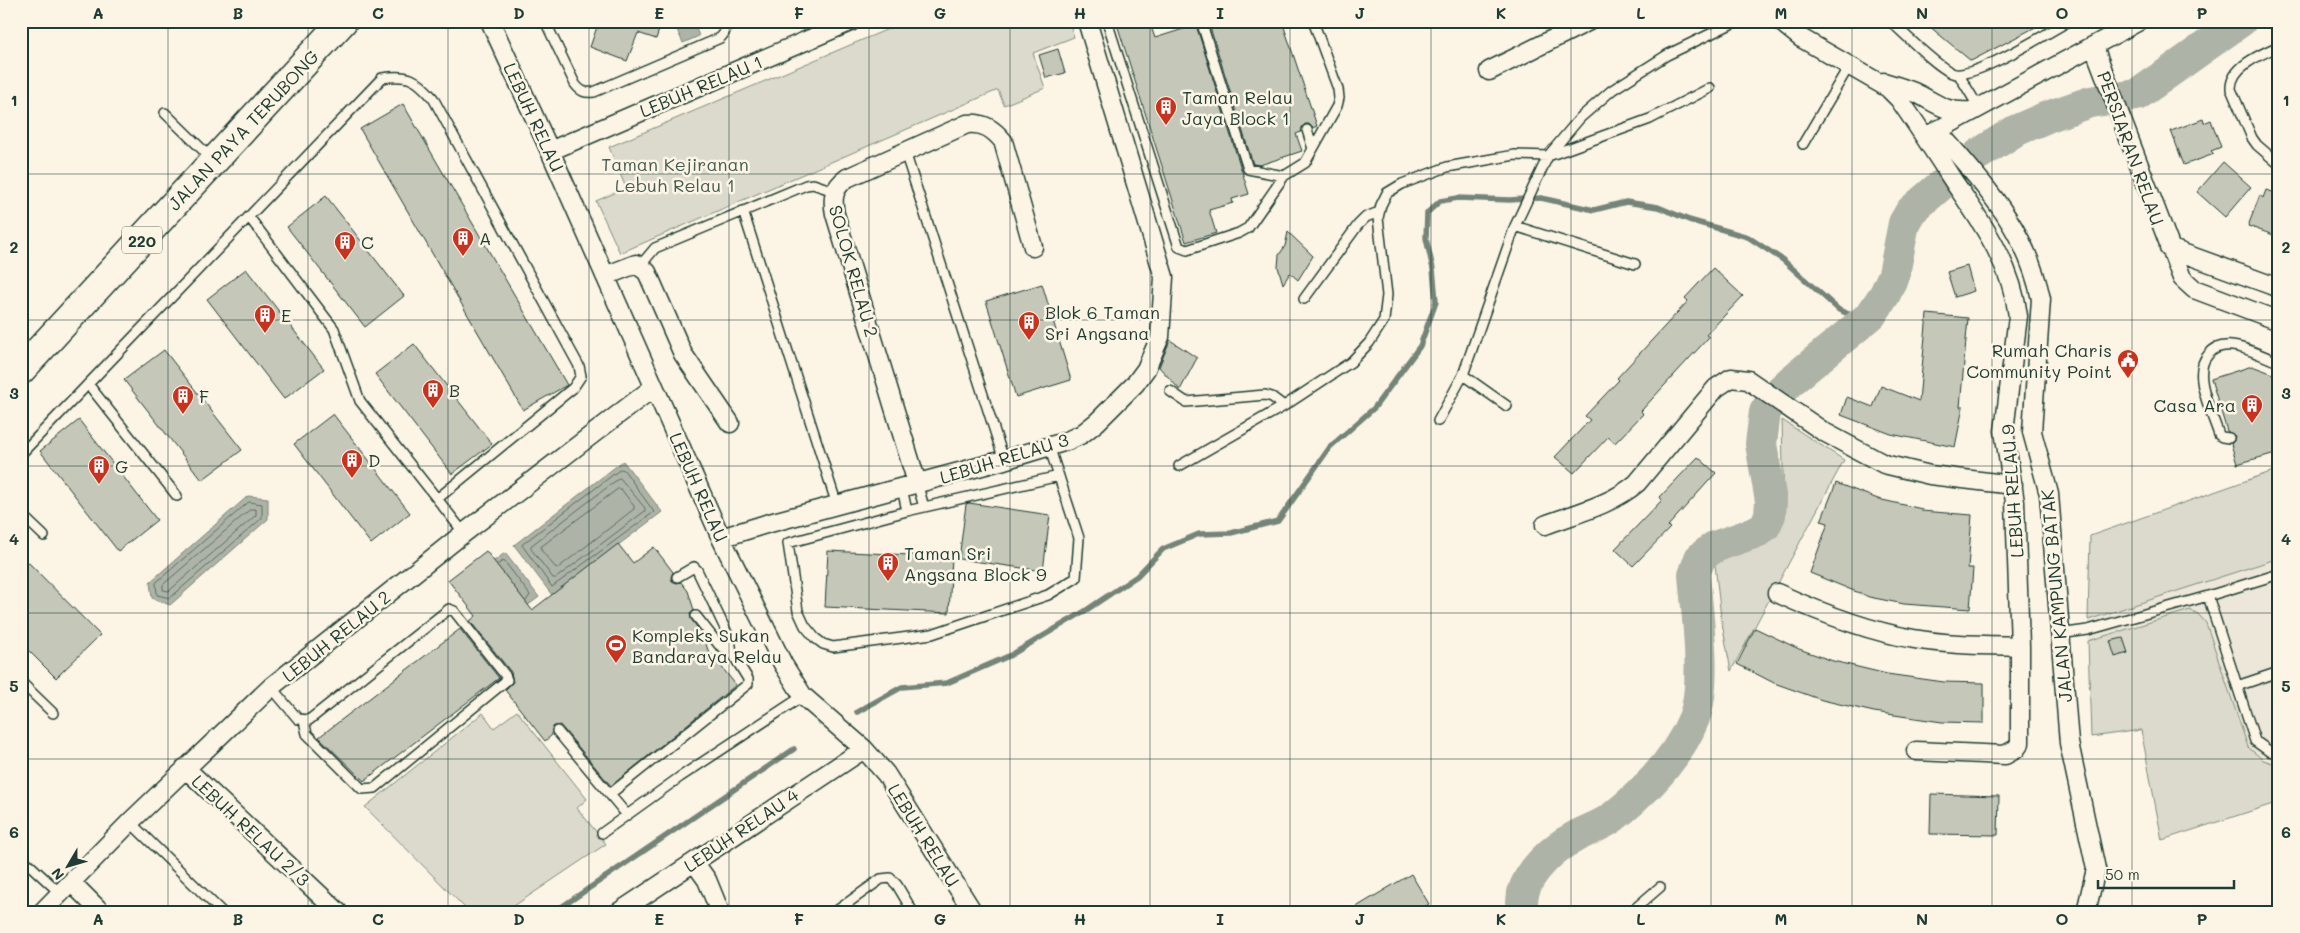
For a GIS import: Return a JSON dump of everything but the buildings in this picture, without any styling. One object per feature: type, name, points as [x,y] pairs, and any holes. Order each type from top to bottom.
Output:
[{"type":"main road","name":"JALAN PAYA TERUBONG","points":[[21,370],[343,21]]},
{"type":"main road","points":[[322,44],[356,21]]},
{"type":"street","name":"LEBUH RELAU","points":[[490,21],[550,151],[721,538],[783,664],[803,696],[864,749],[886,774],[973,912]]},
{"type":"street","name":"LEBUH RELAU 1","points":[[550,151],[852,21]]},
{"type":"street","points":[[1490,70],[1589,21]]},
{"type":"street","points":[[1780,21],[1801,38],[1888,88],[1931,134],[2094,47],[2132,23]]},
{"type":"street","name":"LEBUH RELAU 3","points":[[721,538],[1067,441],[1082,434],[1117,402],[1146,369],[1160,337],[1164,277],[1090,22]]},
{"type":"street","name":"PERSIARAN RELAU","points":[[2094,47],[2178,272],[2194,289],[2279,321]]},
{"type":"street","points":[[1874,79],[1915,92],[1953,112],[1976,109]]},
{"type":"street","name":"SOLOK RELAU 2","points":[[910,485],[835,214],[834,191],[847,178],[967,124],[984,125],[995,131],[1003,140],[1033,247]]},
{"type":"street","name":"LEBUH RELAU 9","points":[[1916,751],[2005,755],[2016,749],[2022,733],[2014,485],[2004,431],[2018,316],[2013,291],[1994,243],[1931,134]]},
{"type":"street","name":"JALAN KAMPUNG BATAK","points":[[1931,134],[1996,199],[2012,222],[2039,287],[2042,309],[2032,432],[2049,494],[2069,743],[2096,868],[2086,912]]},
{"type":"street","name":"PERSIARAN RELAU","points":[[2169,248],[2279,288]]},
{"type":"street","points":[[605,276],[631,265],[640,266],[647,272],[686,359],[730,423]]},
{"type":"street","points":[[1545,525],[1614,500],[1626,492],[1637,482],[1723,382],[1731,378],[1748,380],[1832,437],[1884,464],[1930,475],[2014,485]]},
{"type":"street","name":"LEBUH RELAU 2","points":[[42,912],[130,822],[271,687],[464,533],[654,387]]},
{"type":"street","points":[[1777,593],[1862,626],[1914,639],[1968,645],[2020,646]]},
{"type":"street","name":"LEBUH RELAU 4","points":[[619,912],[864,749]]},
{"type":"street","name":"LEBUH RELAU 2/3","points":[[185,768],[338,912]]},
{"type":"street","points":[[694,862],[707,880],[720,912]]},
{"type":"street","points":[[65,888],[100,912]]},
{"type":"lane","points":[[545,21],[575,84],[586,93],[594,92],[720,38],[725,33],[726,27],[723,21]]},
{"type":"lane","points":[[1107,21],[1179,247],[1187,250],[1239,234],[1248,228],[1284,176],[1305,163],[1313,149],[1339,98],[1338,89],[1313,21]]},
{"type":"lane","points":[[1201,21],[1248,169],[1284,176]]},
{"type":"lane","points":[[1438,421],[1463,375],[1515,226],[1548,156],[1580,118],[1612,90],[1667,55],[1737,21]]},
{"type":"lane","points":[[1890,21],[1944,68],[1959,75],[1977,71],[2069,21]]},
{"type":"lane","points":[[2279,46],[2260,54],[2234,74],[2231,81],[2232,89],[2252,138],[2257,145],[2279,164]]},
{"type":"lane","points":[[1803,144],[1849,66]]},
{"type":"lane","points":[[21,454],[382,78],[401,75],[419,82],[433,98],[579,366],[581,376],[573,388],[438,499]]},
{"type":"lane","points":[[1959,75],[1976,109]]},
{"type":"lane","points":[[1179,466],[1284,406],[1351,362],[1369,343],[1384,320],[1387,295],[1378,218],[1388,193],[1402,184],[1447,167],[1515,155],[1548,156],[1650,119],[1710,88]]},
{"type":"lane","points":[[165,113],[214,161]]},
{"type":"lane","points":[[1307,130],[1313,149]]},
{"type":"lane","points":[[905,152],[1004,460]]},
{"type":"lane","points":[[640,266],[655,248],[806,185],[813,184],[834,191]]},
{"type":"lane","points":[[743,212],[837,505]]},
{"type":"lane","points":[[1304,299],[1358,225],[1366,217],[1379,212]]},
{"type":"lane","points":[[249,217],[334,329],[360,401],[464,533]]},
{"type":"lane","points":[[1515,226],[1635,264]]},
{"type":"lane","points":[[2229,438],[2222,437],[2219,434],[2201,381],[2200,370],[2204,359],[2212,350],[2221,346],[2233,346],[2279,362]]},
{"type":"lane","points":[[1463,375],[1507,406]]},
{"type":"lane","points":[[88,384],[177,496]]},
{"type":"lane","points":[[1170,390],[1186,402],[1265,395],[1272,397],[1284,406]]},
{"type":"lane","points":[[1049,446],[1059,476],[1079,538],[1076,578],[1048,595],[932,634],[841,647],[823,644],[805,626],[798,611],[788,543],[924,507],[1059,476]]},
{"type":"lane","points":[[910,485],[924,507]]},
{"type":"lane","points":[[907,512],[910,485]]},
{"type":"lane","points":[[21,514],[44,536]]},
{"type":"lane","points":[[610,794],[746,688],[748,679],[732,653],[730,639],[697,570],[694,567],[688,569],[677,577]]},
{"type":"lane","points":[[2059,634],[2088,630],[2279,574]]},
{"type":"lane","points":[[2208,596],[2255,740],[2269,751],[2279,752]]},
{"type":"lane","points":[[271,687],[298,719],[309,720],[449,609],[454,611],[506,675],[507,680],[374,788],[368,790],[362,789],[307,734],[304,721]]},
{"type":"lane","points":[[696,616],[719,645],[732,653]]},
{"type":"lane","points":[[2237,686],[2279,672]]},
{"type":"lane","points":[[21,682],[53,713]]},
{"type":"lane","points":[[602,833],[680,777],[803,696]]},
{"type":"lane","points":[[557,731],[627,815]]},
{"type":"lane","points":[[130,822],[222,912]]},
{"type":"lane","points":[[23,863],[65,888]]},
{"type":"lane","points":[[835,912],[881,879],[890,878],[897,885],[913,912]]},
{"type":"lane","points":[[1631,912],[1660,887]]},
{"type":"shaded area","points":[[2279,469],[2279,802],[2162,840],[2141,730],[2091,737],[2088,630],[2090,536]]},
{"type":"green space","name":"Taman Kejiranan Lebuh Relau 1","points":[[907,21],[1069,21],[1074,37],[1033,53],[1045,88],[1004,105],[998,90],[620,253],[596,201],[626,188],[609,147]]},
{"type":"green space","points":[[1782,420],[1844,460],[1731,671],[1721,618],[1715,564],[1766,541],[1779,531],[1784,516]]},
{"type":"green space","points":[[2279,469],[2279,558],[2088,620],[2090,536]]},
{"type":"green space","points":[[2190,610],[2198,614],[2206,623],[2248,747],[2263,760],[2279,765],[2279,802],[2162,840],[2141,730],[2091,737],[2088,641]]},
{"type":"green space","points":[[517,711],[587,799],[577,808],[606,844],[505,912],[469,912],[365,807],[483,713],[494,728]]},
{"type":"water","points":[[673,21],[693,21],[699,36],[683,43]]},
{"type":"water","points":[[623,461],[662,512],[552,595],[514,545]]},
{"type":"water","points":[[248,496],[268,498],[268,519],[170,605],[152,598],[150,582]]},
{"type":"water","points":[[505,553],[539,597],[498,628],[464,583]]},
{"type":"waterway","points":[[1979,154],[2015,131],[2047,117],[2090,102],[2137,95],[2241,21]]},
{"type":"waterway","points":[[1521,912],[1526,885],[1543,861],[1565,842],[1608,820],[1626,807],[1660,772],[1679,747],[1694,718],[1700,687],[1699,628],[1694,575],[1700,558],[1714,547],[1757,532],[1765,526],[1770,515],[1771,501],[1761,444],[1765,412],[1776,395],[1791,381],[1871,315],[1885,294],[1894,274],[1904,223],[1911,211],[1940,186]]},
{"type":"waterway","points":[[857,712],[902,687],[947,683],[1011,655],[1085,611],[1137,576],[1163,549],[1199,534],[1231,533],[1278,521],[1330,447],[1374,408],[1420,346],[1436,302],[1433,269],[1426,238],[1427,213],[1440,201],[1458,198],[1510,200],[1541,198],[1594,210],[1626,202],[1658,207],[1689,220],[1748,237],[1783,260],[1839,310],[1851,315],[1871,315]]},
{"type":"waterway","points":[[554,912],[794,749]]},
{"type":"place","name":"Taman Relau Jaya Block 1","points":[[1166,126]]},
{"type":"place","name":"A","points":[[463,257]]},
{"type":"place","name":"C","points":[[345,261]]},
{"type":"place","name":"E","points":[[265,334]]},
{"type":"place","name":"Blok 6 Taman Sri Angsana","points":[[1029,341]]},
{"type":"place","name":"Rumah Charis Community Point","points":[[2128,379]]},
{"type":"place","name":"B","points":[[433,409]]},
{"type":"place","name":"F","points":[[183,415]]},
{"type":"place","name":"Casa Ara","points":[[2252,424]]},
{"type":"place","name":"D","points":[[352,479]]},
{"type":"place","name":"G","points":[[99,485]]},
{"type":"place","name":"Taman Sri Angsana Block 9","points":[[888,582]]},
{"type":"place","name":"Kompleks Sukan Bandaraya Relau","points":[[616,664]]}]
